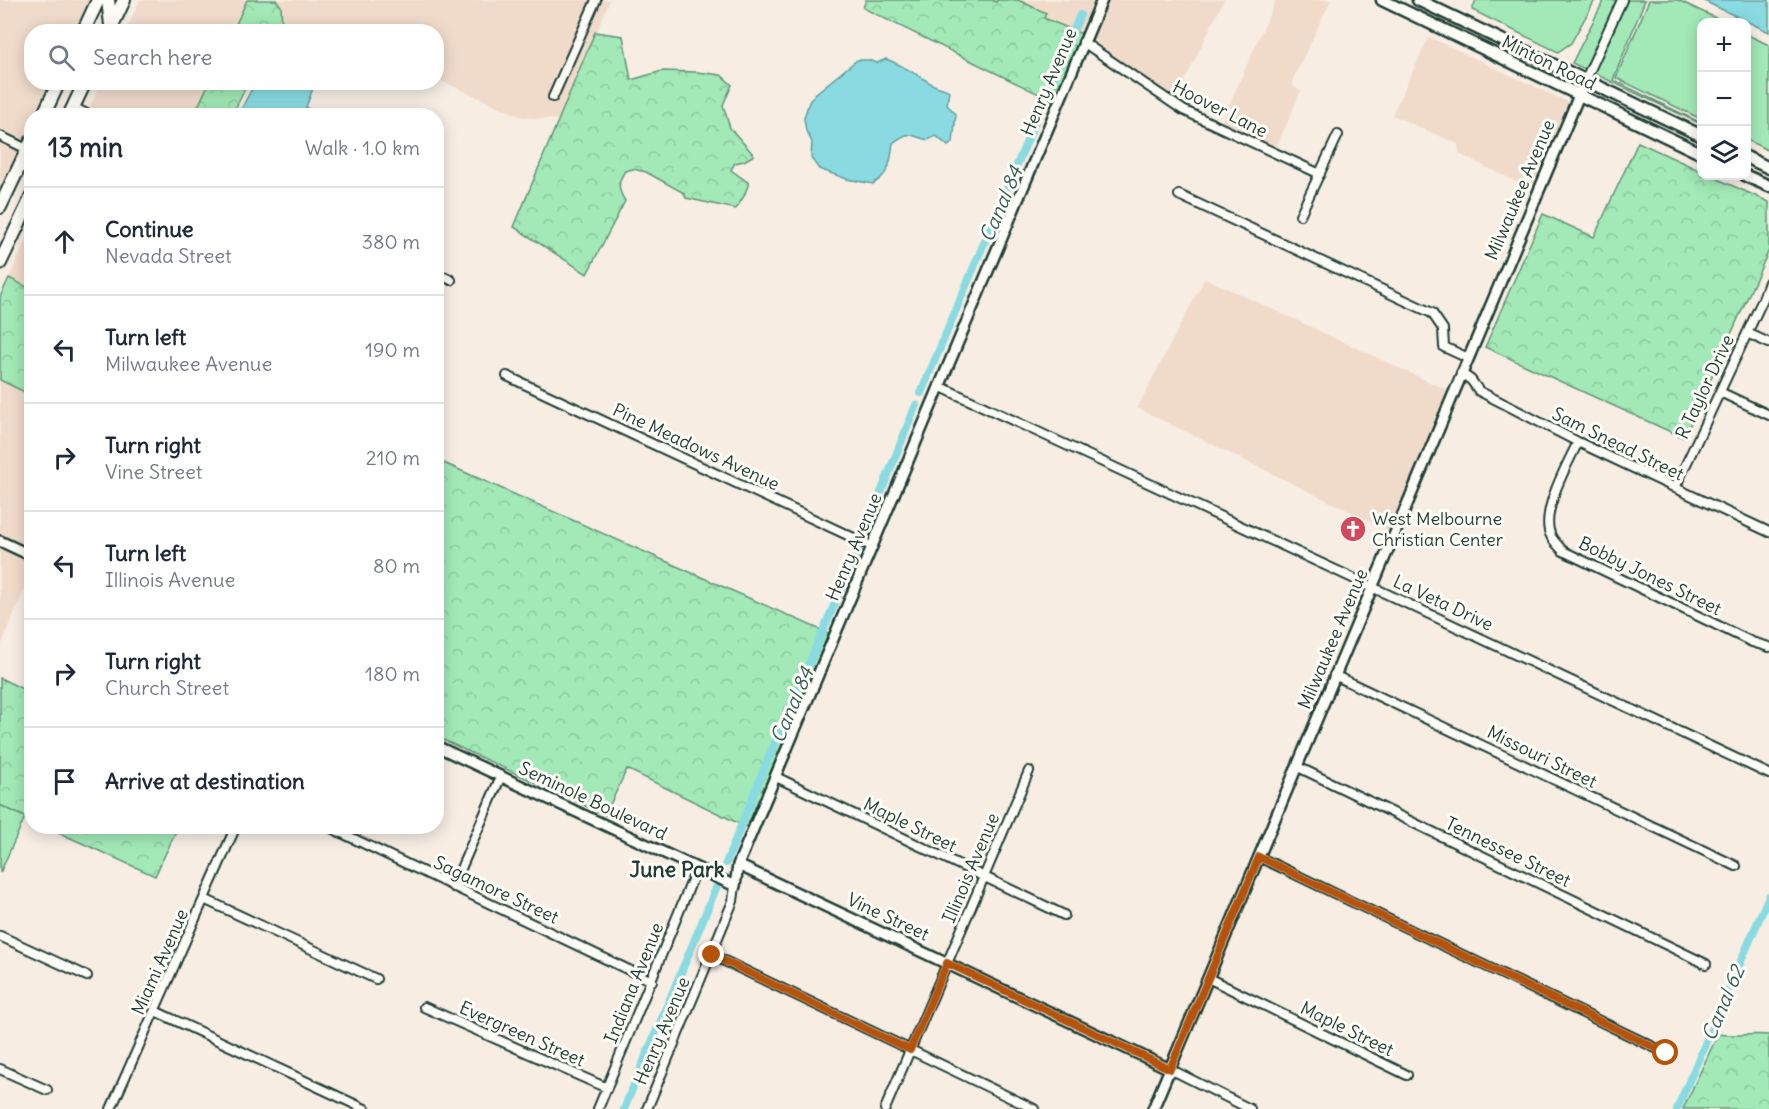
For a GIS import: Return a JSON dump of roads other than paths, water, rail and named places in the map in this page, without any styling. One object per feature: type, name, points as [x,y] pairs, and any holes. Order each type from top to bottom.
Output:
[{"type":"main road","points":[[87,24],[98,0]]},
{"type":"main road","points":[[108,0],[110,24]]},
{"type":"main road","points":[[112,24],[124,0]]},
{"type":"main road","name":"Minton Road","points":[[1382,0],[1697,152]]},
{"type":"main road","name":"Minton Road","points":[[1418,0],[1697,134]]},
{"type":"main road","points":[[47,108],[55,90]]},
{"type":"main road","points":[[72,108],[81,90]]},
{"type":"main road","points":[[0,207],[24,160]]},
{"type":"main road","points":[[1751,160],[1769,168]]},
{"type":"main road","points":[[1751,178],[1769,186]]},
{"type":"main road","points":[[0,263],[24,213]]},
{"type":"street","points":[[553,97],[596,0]]},
{"type":"street","name":"Henry Avenue","points":[[647,1109],[733,901],[738,865],[777,777],[1102,0]]},
{"type":"street","points":[[1585,81],[1622,0]]},
{"type":"street","name":"Hoover Lane","points":[[1083,42],[1183,110],[1320,174]]},
{"type":"street","name":"Milwaukee Avenue","points":[[1153,1109],[1585,81]]},
{"type":"street","points":[[1300,215],[1338,135]]},
{"type":"street","points":[[0,136],[24,146]]},
{"type":"street","points":[[1179,195],[1432,314],[1443,328],[1444,347],[1468,358]]},
{"type":"street","points":[[444,277],[451,280]]},
{"type":"street","name":"R Taylor Drive","points":[[1675,488],[1766,297],[1769,282]]},
{"type":"street","points":[[1747,333],[1769,343]]},
{"type":"street","name":"Sam Snead Street","points":[[1461,374],[1472,380],[1479,390],[1578,442],[1769,532]]},
{"type":"street","name":"Pine Meadows Avenue","points":[[507,376],[872,546]]},
{"type":"street","name":"La Veta Drive","points":[[939,386],[1372,586],[1769,774]]},
{"type":"street","points":[[1720,392],[1769,415]]},
{"type":"street","name":"Bobby Jones Street","points":[[1578,442],[1556,490],[1547,519],[1550,535],[1563,551],[1752,642],[1769,647]]},
{"type":"street","points":[[0,541],[24,552]]},
{"type":"street","name":"Missouri Street","points":[[1334,675],[1736,866]]},
{"type":"street","name":"Seminole Boulevard","points":[[444,750],[735,886]]},
{"type":"street","name":"Tennessee Street","points":[[1298,767],[1706,964]]},
{"type":"street","name":"Illinois Avenue","points":[[885,1109],[1029,771]]},
{"type":"street","points":[[453,887],[501,776]]},
{"type":"street","name":"Maple Street","points":[[777,777],[972,873],[1064,915]]},
{"type":"street","name":"Miami Avenue","points":[[111,1109],[232,834]]},
{"type":"street","name":"Sagamore Street","points":[[344,834],[652,981]]},
{"type":"street","points":[[1259,857],[1666,1053]]},
{"type":"street","name":"Vine Street","points":[[738,865],[1250,1109]]},
{"type":"street","name":"Indiana Avenue","points":[[598,1109],[697,868]]},
{"type":"street","points":[[204,899],[376,979]]},
{"type":"street","points":[[0,936],[87,975]]},
{"type":"street","points":[[712,955],[1034,1109]]},
{"type":"street","name":"Maple Street","points":[[1208,978],[1407,1076]]},
{"type":"street","name":"Evergreen Street","points":[[424,1007],[607,1088]]},
{"type":"street","points":[[155,1011],[360,1108]]},
{"type":"street","points":[[0,1069],[47,1090]]},
{"type":"water","points":[[1702,0],[1769,0],[1769,32],[1751,23],[1751,18],[1740,18]]},
{"type":"water","points":[[886,59],[949,91],[947,105],[956,114],[953,142],[948,146],[936,136],[928,140],[910,135],[903,136],[893,143],[886,171],[873,184],[847,179],[819,169],[811,158],[812,142],[806,131],[804,118],[809,102],[815,94],[857,60],[877,63]]},
{"type":"water","points":[[251,90],[312,90],[308,108],[242,108]]},
{"type":"waterway","name":"Canal 84","points":[[921,393],[1080,15]]},
{"type":"waterway","name":"Canal 84","points":[[864,535],[916,405]]},
{"type":"waterway","name":"Canal 84","points":[[726,863],[859,547]]},
{"type":"waterway","name":"Canal 84","points":[[624,1109],[717,886]]},
{"type":"waterway","name":"Canal 62","points":[[1677,1109],[1769,896]]},
{"type":"place","name":"West Melbourne Christian Center","points":[[1353,529]]},
{"type":"district","name":"June Park","points":[[677,870]]}]
